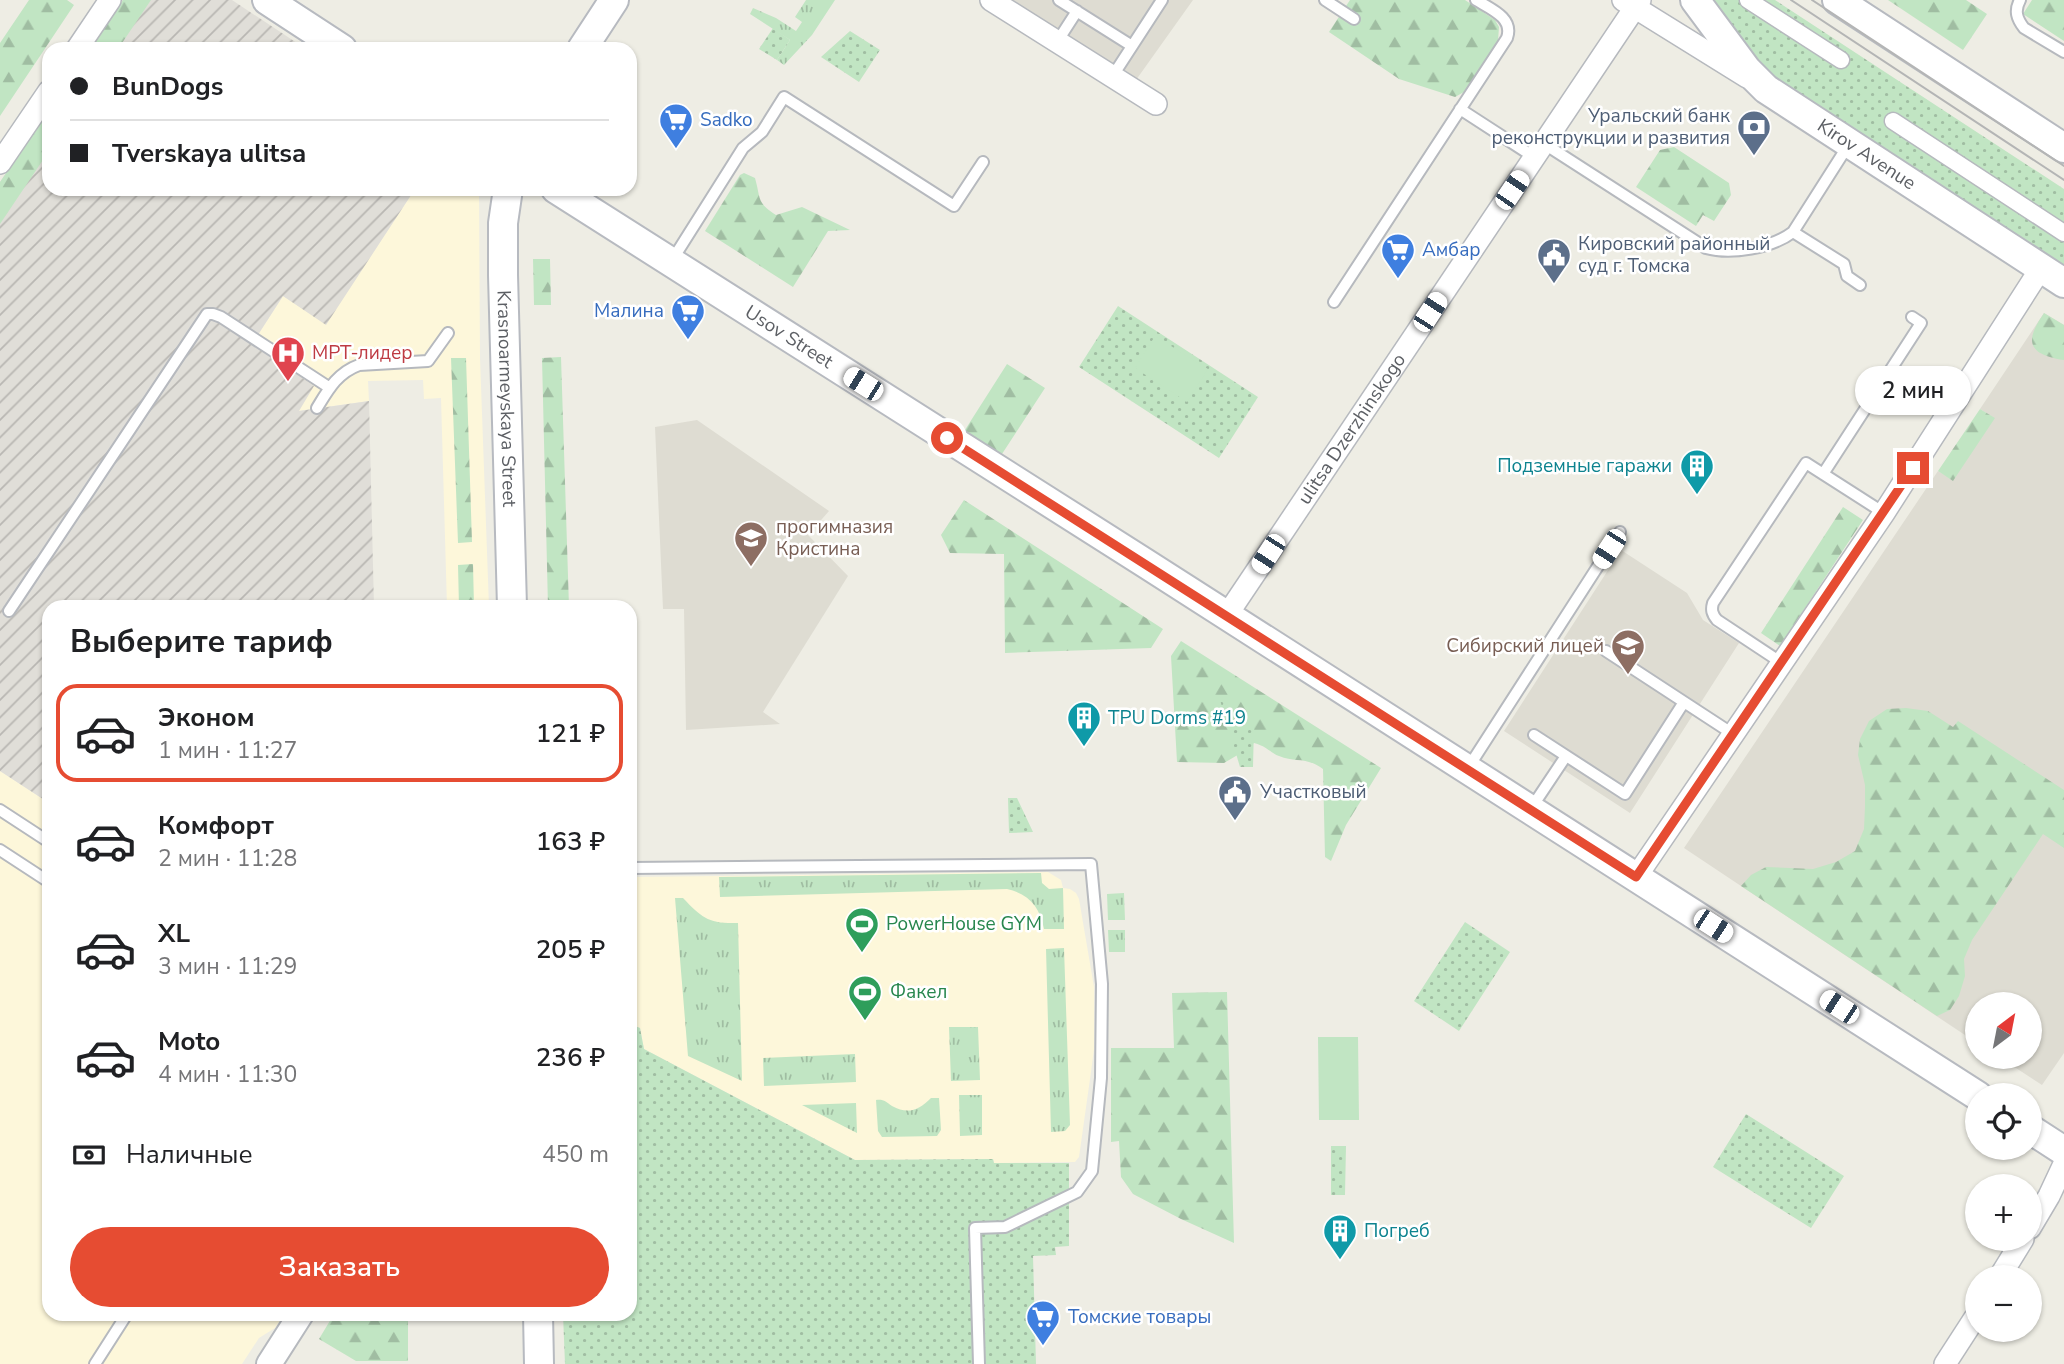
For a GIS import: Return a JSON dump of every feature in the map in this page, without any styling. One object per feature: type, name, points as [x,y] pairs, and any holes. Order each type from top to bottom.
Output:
[{"type":"main road","points":[[267,0],[331,42]]},
{"type":"main road","points":[[587,42],[614,0]]},
{"type":"main road","name":"Kirov Avenue","points":[[1695,0],[1747,69],[1766,89],[2053,275]]},
{"type":"main road","points":[[1837,0],[2064,148]]},
{"type":"main road","name":"Krasnoarmeyskaya Street","points":[[507,196],[503,223],[503,275],[512,600]]},
{"type":"main road","name":"Usov Street","points":[[567,196],[1965,1088]]},
{"type":"main road","points":[[2042,1137],[2064,1151]]},
{"type":"main road","points":[[538,1321],[539,1364]]},
{"type":"street","points":[[82,42],[110,0]]},
{"type":"street","points":[[992,0],[1156,104]]},
{"type":"street","points":[[1748,0],[1841,60]]},
{"type":"street","points":[[1632,3],[1766,89]]},
{"type":"street","name":"ulitsa Dzerzhinskogo","points":[[1227,615],[1539,150],[1632,3]]},
{"type":"street","points":[[0,163],[42,101]]},
{"type":"street","points":[[1893,121],[2064,233]]},
{"type":"street","points":[[1636,877],[1884,513],[2053,275]]},
{"type":"street","points":[[2042,1207],[2064,1164]]},
{"type":"street","points":[[269,1364],[297,1321]]},
{"type":"street","points":[[1945,1364],[1965,1332]]},
{"type":"lane","points":[[1059,0],[1132,46]]},
{"type":"lane","points":[[1112,77],[1162,0]]},
{"type":"lane","points":[[1325,0],[1338,4],[1354,19]]},
{"type":"lane","points":[[1334,302],[1508,33],[1505,19],[1476,0]]},
{"type":"lane","points":[[2020,0],[2016,10],[2024,28],[2064,52]]},
{"type":"lane","points":[[1057,41],[1077,11]]},
{"type":"lane","points":[[671,262],[743,148],[762,132],[784,97],[954,206],[983,162]]},
{"type":"lane","points":[[1460,109],[1539,150],[1706,248],[1720,252],[1769,244],[1782,240],[1793,232],[1850,144]]},
{"type":"lane","points":[[1793,232],[1844,264],[1847,276],[1860,285]]},
{"type":"lane","points":[[9,611],[207,314],[221,317],[330,388]]},
{"type":"lane","points":[[1823,474],[1921,323],[1912,317]]},
{"type":"lane","points":[[317,408],[338,377],[349,369],[359,365],[428,361],[448,333]]},
{"type":"lane","points":[[1782,663],[1717,620],[1711,609],[1806,463],[1884,513]]},
{"type":"lane","points":[[1468,769],[1620,532]]},
{"type":"lane","points":[[1606,651],[1732,734]]},
{"type":"lane","points":[[1534,735],[1625,794],[1684,702]]},
{"type":"lane","points":[[1531,810],[1566,756]]},
{"type":"lane","points":[[0,810],[42,837]]},
{"type":"lane","points":[[0,850],[42,877]]},
{"type":"lane","points":[[637,868],[1091,864],[1102,984],[1101,1078],[1092,1171],[1077,1192],[1005,1227],[975,1228],[979,1364]]},
{"type":"lane","points":[[95,1364],[123,1321]]},
{"type":"shaded area","points":[[123,0],[232,0],[295,42],[95,42]]},
{"type":"shaded area","points":[[1011,0],[1193,0],[1136,80]]},
{"type":"shaded area","points":[[42,120],[42,196],[410,196],[326,325],[283,296],[252,344],[314,386],[299,411],[369,401],[374,600],[42,600],[42,798],[0,771],[0,182]]},
{"type":"shaded area","points":[[410,196],[479,196],[480,358],[489,600],[447,600],[441,398],[424,399],[423,380],[368,381],[369,401],[298,411],[252,344],[283,296],[326,324]]},
{"type":"shaded area","points":[[2044,313],[2064,325],[2064,1053],[2042,1085],[2017,1069],[2042,1069],[2042,992],[1965,992],[1965,1035],[1684,848],[1938,471],[1953,480],[1994,418],[1980,409]]},
{"type":"shaded area","name":"прогимназия Кристина","points":[[697,420],[829,511],[808,535],[848,576],[763,712],[780,724],[686,730],[684,609],[663,609],[655,427]]},
{"type":"shaded area","name":"Сибирский лицей","points":[[1621,550],[1687,593],[1703,620],[1739,643],[1630,813],[1504,731]]},
{"type":"shaded area","points":[[0,771],[42,798],[42,1321],[280,1321],[275,1328],[259,1338],[242,1364],[0,1364]]},
{"type":"shaded area","points":[[1048,872],[1061,880],[1063,888],[1076,893],[1079,899],[1094,987],[1094,1049],[1079,1157],[1075,1162],[994,1163],[993,1159],[855,1160],[644,1049],[640,1028],[637,1027],[637,877]]},
{"type":"green space","points":[[29,0],[67,0],[74,5],[49,42],[42,42],[42,53],[0,116],[0,43]]},
{"type":"green space","points":[[123,0],[151,0],[123,42],[95,42]]},
{"type":"green space","points":[[806,0],[835,0],[812,35],[784,65],[777,60],[790,40],[750,14],[753,8],[796,31],[802,22],[795,17]]},
{"type":"green space","points":[[1350,0],[1465,0],[1495,20],[1499,27],[1498,41],[1464,92],[1455,97],[1399,79],[1329,32]]},
{"type":"green space","points":[[1711,0],[1775,0],[2064,189],[2064,268],[1773,79],[1757,65]]},
{"type":"green space","points":[[1888,0],[1966,0],[1987,14],[1963,50]]},
{"type":"green space","points":[[2032,0],[2064,0],[2064,41],[2023,14]]},
{"type":"green space","points":[[773,28],[790,40],[777,60],[759,49]]},
{"type":"green space","points":[[850,31],[880,50],[859,82],[821,57]]},
{"type":"green space","points":[[42,120],[42,161],[0,224],[0,182]]},
{"type":"green space","points":[[1674,147],[1729,183],[1731,195],[1714,221],[1703,215],[1696,226],[1636,187],[1660,150]]},
{"type":"green space","points":[[744,173],[755,178],[762,203],[776,215],[802,207],[850,230],[828,231],[793,287],[705,231],[740,175]]},
{"type":"green space","points":[[533,259],[550,259],[551,305],[534,305]]},
{"type":"green space","points":[[1118,306],[1258,397],[1219,458],[1079,367]]},
{"type":"green space","points":[[2044,313],[2064,325],[2064,360],[2043,354],[2033,345],[2034,332]]},
{"type":"green space","points":[[1155,336],[1208,369],[1187,402],[1135,368]]},
{"type":"green space","points":[[561,357],[569,600],[548,600],[542,358]]},
{"type":"green space","points":[[451,358],[466,358],[472,542],[458,543]]},
{"type":"green space","points":[[1007,364],[1045,388],[1000,457],[963,433]]},
{"type":"green space","points":[[1980,409],[1995,418],[1953,481],[1938,471]]},
{"type":"green space","points":[[964,500],[1163,629],[1151,648],[1005,653],[1004,554],[950,553],[941,535]]},
{"type":"green space","points":[[1843,507],[1863,520],[1780,646],[1761,633]]},
{"type":"green space","points":[[473,564],[474,600],[459,600],[458,565]]},
{"type":"green space","points":[[1181,641],[1381,768],[1346,825],[1331,861],[1325,857],[1323,769],[1311,762],[1279,756],[1254,743],[1224,763],[1177,762],[1171,656]]},
{"type":"green space","points":[[1228,698],[1240,718],[1254,727],[1253,767],[1240,767],[1220,700]]},
{"type":"green space","points":[[1887,709],[1928,711],[1953,727],[1958,721],[2064,790],[2064,848],[2043,834],[1972,940],[1964,959],[1965,976],[1959,996],[1950,1010],[1937,1016],[1741,886],[1751,875],[1766,867],[1813,869],[1836,862],[1855,851],[1864,829],[1865,785],[1858,755],[1860,739],[1869,721]]},
{"type":"green space","points":[[1008,798],[1017,798],[1033,832],[1009,833]]},
{"type":"green space","points":[[1041,873],[1042,883],[1049,889],[1063,888],[1064,929],[1044,929],[1033,903],[1022,894],[1007,889],[720,897],[719,877]]},
{"type":"green space","points":[[1124,893],[1125,920],[1108,920],[1107,894]]},
{"type":"green space","points":[[675,898],[683,898],[701,915],[713,921],[738,923],[742,1081],[688,1056]]},
{"type":"green space","points":[[1465,922],[1510,952],[1459,1031],[1414,1001]]},
{"type":"green space","points":[[1108,930],[1125,930],[1125,952],[1109,952]]},
{"type":"green space","points":[[1064,948],[1070,1125],[1065,1131],[1051,1132],[1046,949]]},
{"type":"green space","points":[[1227,992],[1234,1243],[1133,1194],[1121,1177],[1119,1141],[1111,1142],[1111,1048],[1174,1048],[1172,993]]},
{"type":"green space","points":[[637,1027],[640,1028],[644,1049],[855,1160],[993,1159],[994,1163],[1069,1163],[1069,1246],[1055,1247],[1056,1255],[1033,1256],[1036,1364],[565,1364],[563,1321],[637,1321]]},
{"type":"green space","points":[[949,1027],[978,1027],[980,1080],[951,1081]]},
{"type":"green space","points":[[1318,1037],[1358,1037],[1359,1120],[1319,1120]]},
{"type":"green space","points":[[855,1054],[856,1082],[764,1086],[763,1058]]},
{"type":"green space","points":[[959,1095],[982,1095],[982,1135],[960,1136]]},
{"type":"green space","points":[[931,1098],[939,1098],[941,1130],[937,1136],[882,1137],[878,1131],[876,1100],[883,1100],[898,1109],[908,1111],[922,1106]]},
{"type":"green space","points":[[856,1103],[857,1133],[802,1105]]},
{"type":"green space","points":[[1746,1114],[1844,1176],[1811,1228],[1713,1167]]},
{"type":"green space","points":[[1331,1146],[1346,1146],[1345,1195],[1331,1195]]},
{"type":"green space","points":[[330,1321],[408,1321],[408,1361],[356,1361],[319,1339]]},
{"type":"tram line","points":[[1791,0],[2064,180]]},
{"type":"tram line","points":[[1812,0],[2064,166]]},
{"type":"place","name":"Sadko","points":[[676,150]]},
{"type":"place","name":"Уральский банк реконструкции и развития","points":[[1754,157]]},
{"type":"place","name":"Амбар","points":[[1398,280]]},
{"type":"place","name":"Кировский районный суд г. Томска","points":[[1554,285]]},
{"type":"place","name":"Малина","points":[[688,341]]},
{"type":"place","name":"МРТ-лидер","points":[[288,383]]},
{"type":"place","name":"Подземные гаражи","points":[[1697,496]]},
{"type":"place","name":"прогимназия Кристина","points":[[751,568]]},
{"type":"place","name":"Сибирский лицей","points":[[1628,676]]},
{"type":"place","name":"TPU Dorms #19","points":[[1084,748]]},
{"type":"place","name":"Участковый","points":[[1235,822]]},
{"type":"place","name":"PowerHouse GYM","points":[[862,954]]},
{"type":"place","name":"Факел","points":[[865,1022]]},
{"type":"place","name":"Погреб","points":[[1340,1261]]},
{"type":"place","name":"Томские товары","points":[[1043,1347]]},
{"type":"route","points":[[947,438],[1636,877],[1913,468]]}]
